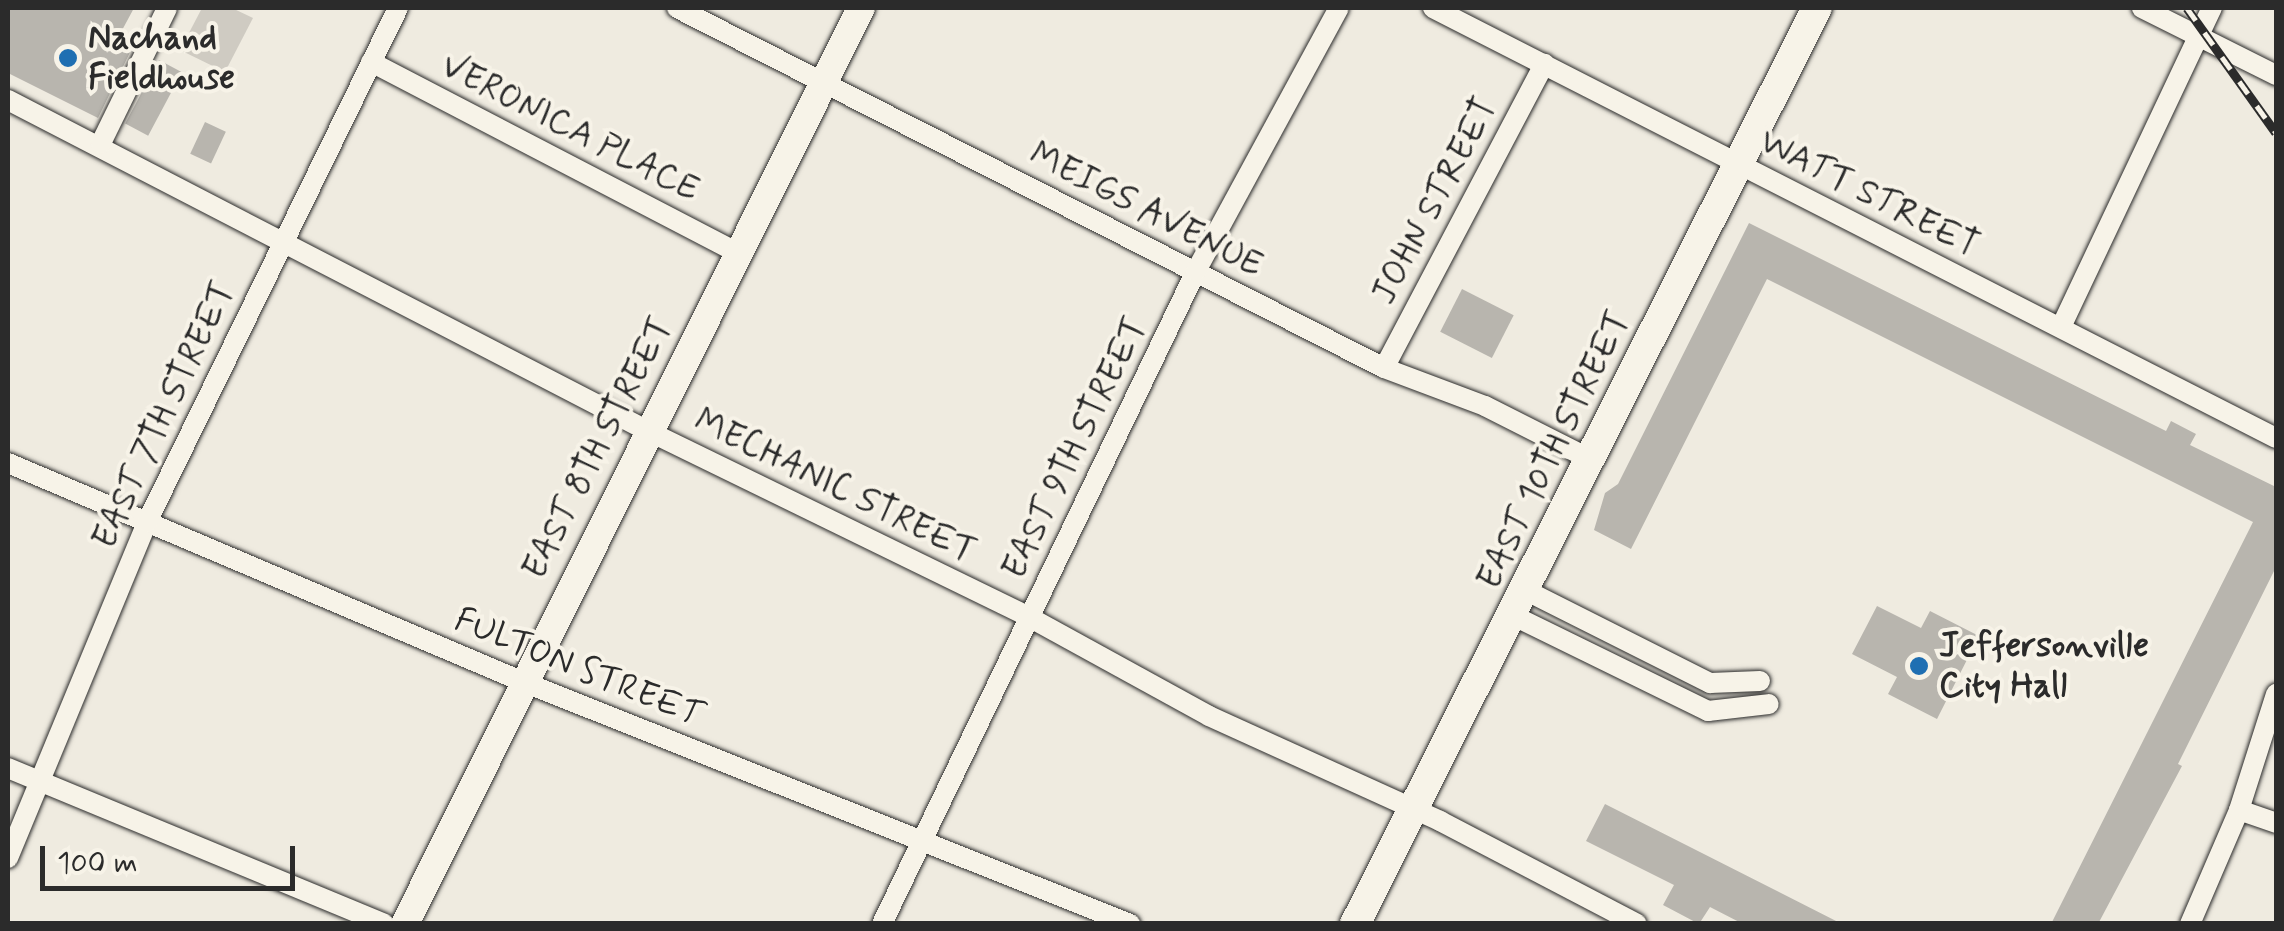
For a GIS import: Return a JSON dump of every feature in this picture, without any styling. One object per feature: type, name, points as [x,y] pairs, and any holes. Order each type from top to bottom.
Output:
[{"type":"main road","name":"EAST 8TH STREET","points":[[405,924],[521,681],[860,8]]},
{"type":"main road","name":"EAST 10TH STREET","points":[[1355,924],[1520,604],[1817,8]]},
{"type":"street","points":[[100,143],[168,8]]},
{"type":"street","name":"EAST 7TH STREET","points":[[8,858],[146,522],[398,8]]},
{"type":"street","name":"MEIGS AVENUE","points":[[677,8],[1384,368],[1484,406],[1590,459]]},
{"type":"street","name":"EAST 9TH STREET","points":[[882,924],[1196,271],[1339,8]]},
{"type":"street","name":"WATT STREET","points":[[1433,8],[2276,438]]},
{"type":"street","points":[[2142,8],[2276,75]]},
{"type":"street","points":[[2061,326],[2212,8]]},
{"type":"street","name":"VERONICA PLACE","points":[[371,62],[738,253]]},
{"type":"street","name":"JOHN STREET","points":[[1384,368],[1544,64]]},
{"type":"street","name":"MECHANIC STREET","points":[[8,100],[100,143],[648,431],[1029,617],[1209,716],[1416,810],[1637,924]]},
{"type":"street","name":"FULTON STREET","points":[[8,463],[521,681],[1130,924]]},
{"type":"street","points":[[1520,604],[1710,683],[1760,681]]},
{"type":"street","points":[[1520,604],[1708,711],[1769,704]]},
{"type":"street","points":[[2190,924],[2240,810],[2276,694]]},
{"type":"street","points":[[8,768],[384,924]]},
{"type":"street","points":[[2240,810],[2276,823]]},
{"type":"shaded area","points":[[202,8],[232,8],[253,18],[225,72],[180,50]]},
{"type":"building","name":"Nachand Fieldhouse","points":[[8,8],[134,8],[120,34],[135,42],[98,118],[8,73]]},
{"type":"building","points":[[159,60],[182,72],[148,136],[125,124]]},
{"type":"building","points":[[205,122],[226,132],[211,163],[190,154]]},
{"type":"building","points":[[1749,223],[2166,431],[2171,421],[2196,434],[2190,445],[2276,487],[2276,567],[2178,764],[2182,766],[2098,924],[2051,924],[2253,522],[1767,279],[1631,549],[1594,530],[1605,493],[1618,484]]},
{"type":"building","points":[[1462,289],[1514,315],[1492,358],[1440,332]]},
{"type":"building","name":"Jeffersonville City Hall","points":[[1877,606],[1921,628],[1930,611],[1979,636],[1937,719],[1888,694],[1897,677],[1852,654]]},
{"type":"building","points":[[1605,804],[1842,924],[1743,924],[1710,907],[1699,924],[1663,905],[1674,885],[1586,841]]},
{"type":"railway","points":[[2187,8],[2276,133]]},
{"type":"place","name":"Nachand Fieldhouse","points":[[68,58]]},
{"type":"place","name":"Jeffersonville City Hall","points":[[1919,666]]}]
